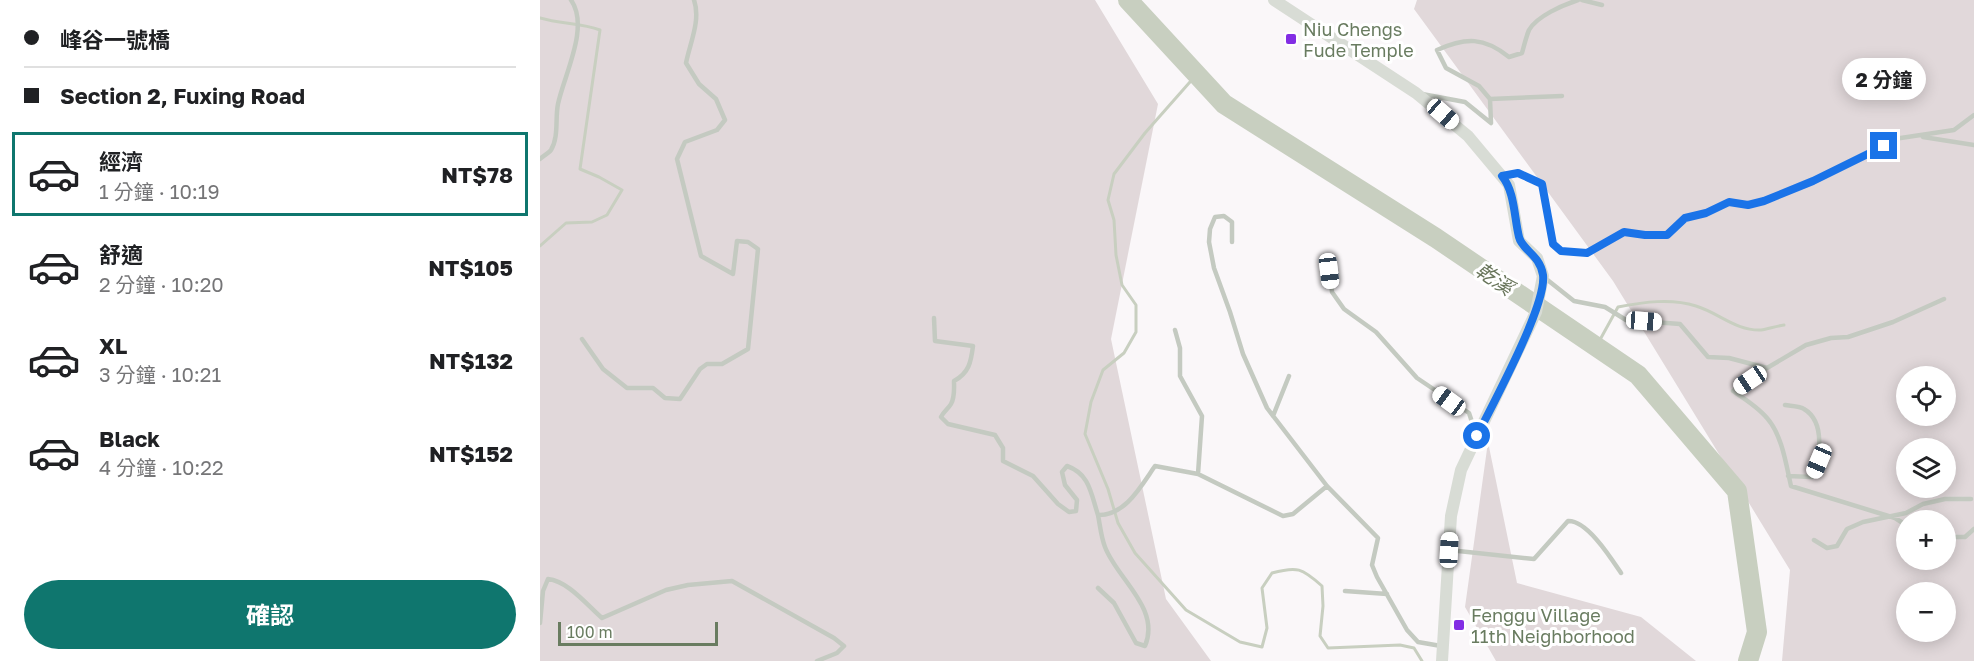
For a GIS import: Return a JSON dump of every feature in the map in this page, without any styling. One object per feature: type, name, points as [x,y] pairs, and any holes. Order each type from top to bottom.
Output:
[{"type":"street","points":[[1274,0],[1416,93],[1468,136],[1509,185],[1520,241],[1537,258],[1543,277],[1536,312],[1461,470],[1451,516],[1442,661]]},
{"type":"lane","points":[[540,159],[550,151],[553,143],[558,104],[574,51],[578,18],[571,0]]},
{"type":"lane","points":[[582,339],[603,369],[627,388],[653,388],[665,398],[680,399],[700,369],[707,364],[722,364],[748,348],[758,249],[748,242],[737,241],[733,274],[701,256],[677,159],[686,142],[717,130],[725,120],[716,99],[699,84],[686,63],[696,25],[697,8],[694,0]]},
{"type":"lane","points":[[1416,93],[1465,102],[1491,123],[1490,99],[1479,86],[1446,68],[1437,50],[1457,41],[1475,40],[1497,47],[1509,57],[1522,53],[1530,28],[1561,6],[1580,0],[1602,5]]},
{"type":"lane","points":[[1490,99],[1562,96]]},
{"type":"lane","points":[[1502,176],[1518,173],[1542,184],[1553,244],[1561,251],[1587,253],[1624,232],[1667,235],[1685,218],[1706,213],[1729,202],[1748,205],[1764,201],[1873,152],[1894,139],[1954,130],[1974,116]]},
{"type":"lane","points":[[1921,136],[1974,145]]},
{"type":"lane","points":[[1232,242],[1232,222],[1224,216],[1215,217],[1210,229],[1209,242],[1214,268],[1243,354],[1267,408],[1328,486],[1378,538],[1372,565],[1407,630],[1418,642],[1444,646]]},
{"type":"lane","points":[[1329,271],[1332,291],[1344,309],[1376,332],[1417,378],[1469,413],[1477,436]]},
{"type":"lane","points":[[1543,277],[1574,301],[1597,303],[1626,320],[1680,324],[1708,357],[1729,358],[1767,368]]},
{"type":"lane","points":[[1896,519],[1791,486],[1776,432],[1768,418],[1752,403],[1733,391],[1806,345],[1831,338],[1848,337],[1893,322],[1944,299]]},
{"type":"lane","points":[[934,318],[935,341],[972,346],[969,368],[963,376],[954,381],[950,407],[941,417],[948,424],[995,435],[1003,448],[1003,461],[1033,476],[1058,504],[1069,512],[1076,511],[1077,500],[1065,485],[1062,472],[1067,466],[1079,470],[1087,480],[1105,547],[1121,576],[1136,593],[1146,615],[1149,636],[1145,646],[1136,643],[1114,603],[1098,588]]},
{"type":"lane","points":[[1175,330],[1180,348],[1180,376],[1202,416],[1198,474]]},
{"type":"lane","points":[[1273,416],[1289,376]]},
{"type":"lane","points":[[1785,405],[1804,409],[1814,420],[1819,435],[1819,461],[1812,477],[1788,476]]},
{"type":"lane","points":[[1098,515],[1108,515],[1131,500],[1155,466],[1198,474],[1283,516],[1293,514],[1328,486]]},
{"type":"lane","points":[[1814,540],[1827,548],[1837,546],[1847,529],[1863,522],[1906,513],[1923,504],[1945,499],[1971,499]]},
{"type":"lane","points":[[1449,550],[1534,559],[1568,521],[1574,520],[1582,524],[1611,557],[1621,573]]},
{"type":"lane","points":[[1956,537],[1965,537],[1974,530]]},
{"type":"lane","points":[[540,623],[543,591],[548,579],[565,585],[602,618],[666,590],[688,585],[732,581],[834,638],[844,646],[837,652],[817,661]]},
{"type":"lane","points":[[1345,591],[1387,594]]},
{"type":"shaded area","points":[[540,0],[1095,0],[1158,104],[1111,339],[1166,599],[1211,661],[540,661]]},
{"type":"shaded area","points":[[1417,0],[1974,0],[1974,661],[1782,661],[1790,570],[1613,281],[1414,9]]},
{"type":"shaded area","points":[[1488,442],[1517,583],[1641,617],[1696,661],[1496,661],[1465,607]]},
{"type":"waterway","name":"乾溪","points":[[1128,0],[1224,104],[1436,238],[1638,375],[1737,491],[1757,632],[1748,661]]},
{"type":"waterway","points":[[540,18],[600,30],[580,169],[622,190],[607,215],[592,222],[566,223],[540,246]]},
{"type":"waterway","points":[[1197,74],[1145,133],[1114,174],[1108,200],[1114,220],[1116,255],[1122,285],[1136,305],[1136,332],[1124,353],[1103,370],[1091,402],[1085,434],[1108,489],[1118,523],[1135,553],[1186,610],[1240,642],[1262,647],[1267,628],[1262,588],[1272,573],[1294,569],[1309,575],[1322,586],[1320,636],[1328,648],[1400,645],[1414,648],[1422,661]]},
{"type":"waterway","points":[[1596,347],[1618,307],[1648,302],[1667,301],[1696,306],[1752,330],[1784,325]]},
{"type":"place","name":"Niu Chengs Fude Temple","points":[[1291,39]]},
{"type":"place","name":"Fenggu Village 11th Neighborhood","points":[[1459,625]]},
{"type":"route","points":[[1477,436],[1536,312],[1543,276],[1537,258],[1520,241],[1509,185],[1502,176],[1518,173],[1542,184],[1553,244],[1561,251],[1587,253],[1624,232],[1667,235],[1685,218],[1706,213],[1729,202],[1748,205],[1764,201],[1813,181],[1884,146]]}]
